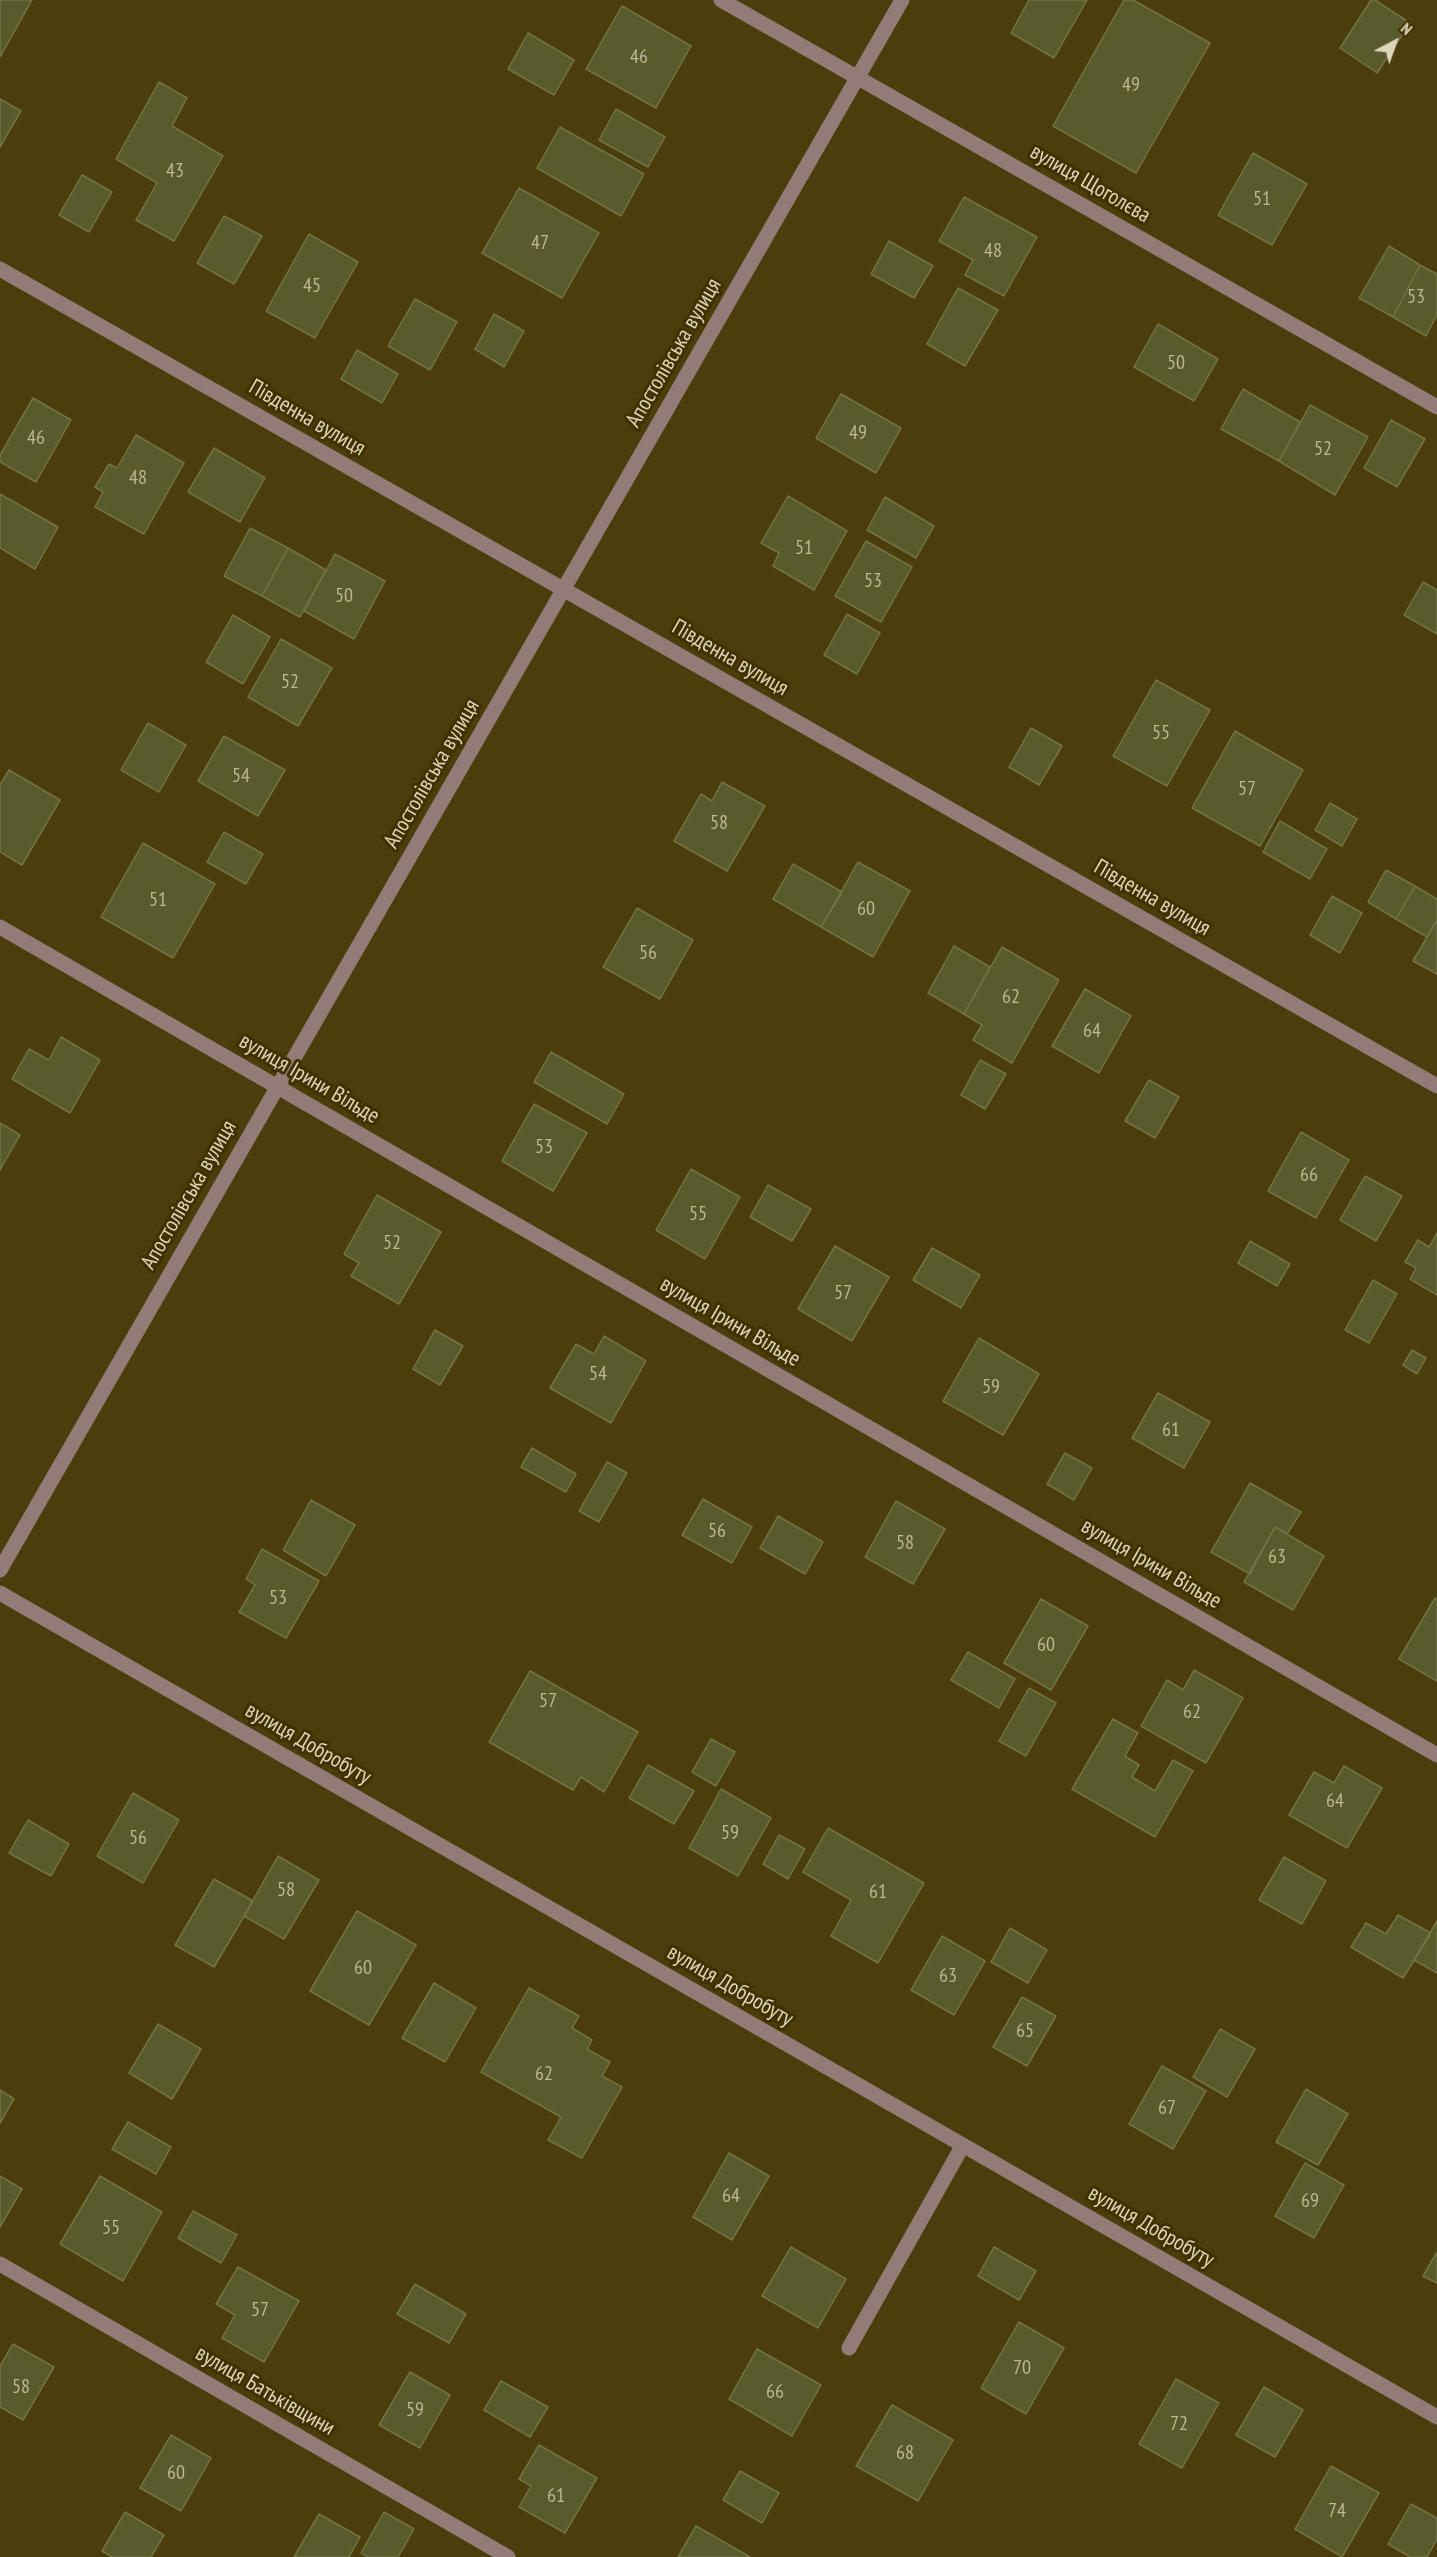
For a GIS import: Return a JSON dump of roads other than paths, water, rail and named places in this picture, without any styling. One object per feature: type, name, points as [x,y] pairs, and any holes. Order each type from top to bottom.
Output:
[{"type":"street","name":"вулиця Щоголєва","points":[[721,0],[1437,407]]},
{"type":"street","name":"Апостолівська вулиця","points":[[0,1570],[902,0]]},
{"type":"street","name":"Південна вулиця","points":[[0,269],[1437,1086]]},
{"type":"street","name":"вулиця Ірини Вільде","points":[[0,927],[1437,1755]]},
{"type":"street","name":"вулиця Добробуту","points":[[0,1593],[1437,2417]]},
{"type":"street","points":[[849,2348],[963,2145]]},
{"type":"street","name":"вулиця Батьківщини","points":[[0,2264],[508,2557]]}]
